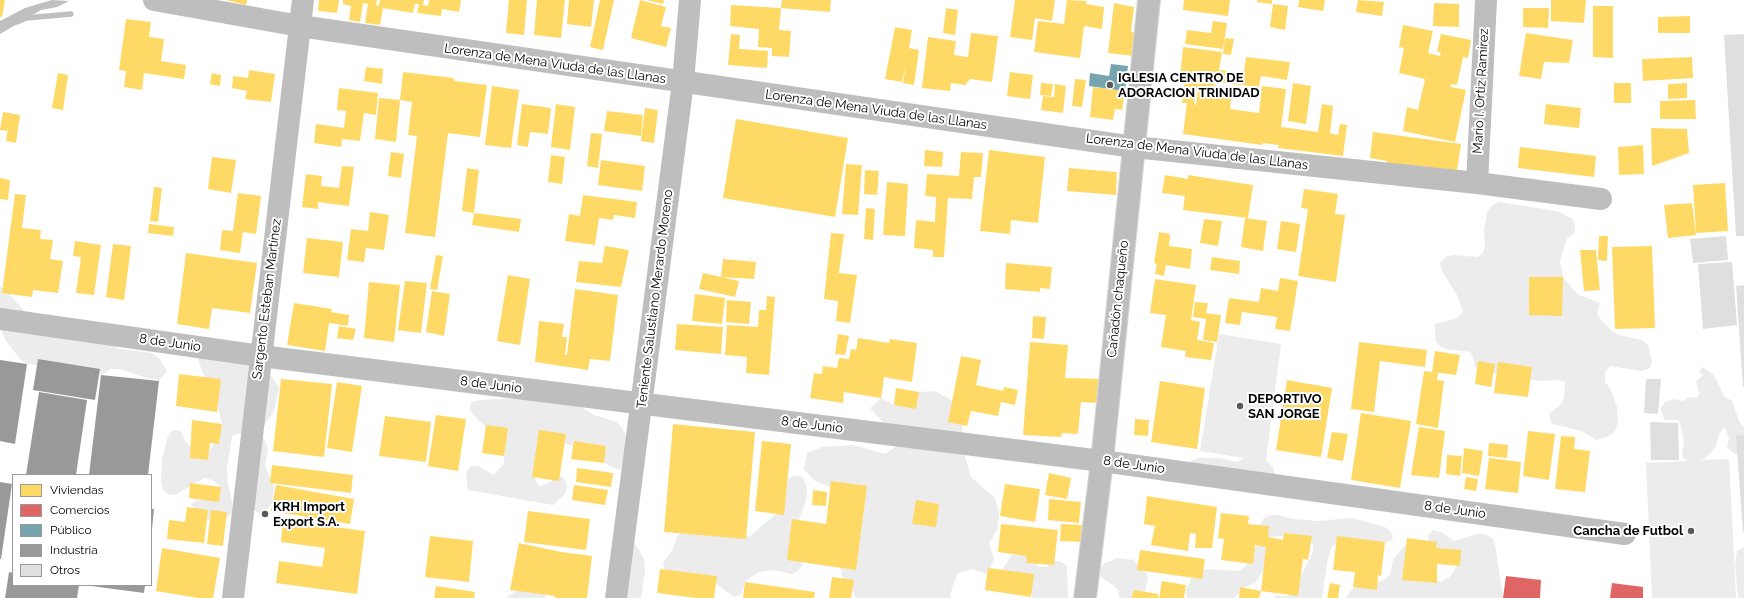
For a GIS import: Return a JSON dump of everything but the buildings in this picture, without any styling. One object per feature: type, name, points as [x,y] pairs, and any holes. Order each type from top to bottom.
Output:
[{"type":"street","name":"Lorenza de Mena Viuda de las Llanas","points":[[154,0],[300,26],[1134,147],[1477,183],[1600,199]]},
{"type":"street","name":"Sargento Esteban Martínez","points":[[233,598],[302,0]]},
{"type":"street","name":"Teniente Salustiano Merardo Moreno","points":[[616,598],[683,82],[690,0]]},
{"type":"street","name":"Cañadón chaqueño","points":[[1085,598],[1102,461],[1149,0]]},
{"type":"street","name":"Mario I. Ortiz Ramirez","points":[[1477,183],[1486,0]]},
{"type":"street","name":"8 de Junio","points":[[0,319],[261,356],[1102,461],[1625,534]]},
{"type":"shaded area","points":[[52,0],[69,1],[57,7],[41,10],[0,34],[0,21],[25,8]]},
{"type":"shaded area","points":[[1499,202],[1557,211],[1573,219],[1575,226],[1574,234],[1567,238],[1560,261],[1563,277],[1577,294],[1600,303],[1597,313],[1601,320],[1612,331],[1619,335],[1642,340],[1648,345],[1652,361],[1650,368],[1642,371],[1610,366],[1605,373],[1605,382],[1610,388],[1617,407],[1618,423],[1615,431],[1609,436],[1596,440],[1582,431],[1552,424],[1549,414],[1561,404],[1564,398],[1565,382],[1557,380],[1541,381],[1488,372],[1474,367],[1474,359],[1470,352],[1446,349],[1439,345],[1435,339],[1435,324],[1457,318],[1463,312],[1458,297],[1442,271],[1440,263],[1446,257],[1453,255],[1477,257],[1483,253],[1485,245],[1484,230],[1487,212],[1492,205]]},
{"type":"shaded area","points":[[0,286],[6,290],[28,315],[120,349],[152,353],[159,358],[167,371],[159,381],[157,379],[150,379],[120,369],[111,369],[101,375],[99,370],[50,363],[34,365],[26,363],[20,359],[6,341],[0,328]]},
{"type":"shaded area","name":"DEPORTIVO SAN JORGE","points":[[1219,334],[1281,344],[1266,460],[1273,467],[1277,484],[1182,465],[1199,458],[1219,458],[1236,462],[1244,458],[1200,451]]},
{"type":"shaded area","points":[[203,354],[266,367],[279,388],[274,411],[264,426],[262,434],[268,449],[265,465],[274,487],[272,503],[267,509],[259,513],[252,509],[245,439],[239,433],[232,436],[227,468],[228,484],[233,507],[231,515],[216,520],[207,520],[200,516],[191,504],[197,500],[213,500],[221,487],[212,480],[204,478],[177,494],[169,495],[163,490],[161,482],[162,459],[168,436],[173,430],[181,431],[188,445],[201,455],[209,452],[220,432],[222,424],[218,408],[217,393],[203,373],[198,360]]},
{"type":"shaded area","name":"Cancha de Futbol","points":[[1703,367],[1714,375],[1724,396],[1732,401],[1739,421],[1744,428],[1744,450],[1737,455],[1727,448],[1729,439],[1725,427],[1719,434],[1716,446],[1706,458],[1700,460],[1729,459],[1736,598],[1652,598],[1646,463],[1688,461],[1683,458],[1682,453],[1684,442],[1678,420],[1665,420],[1660,409],[1665,402],[1674,399],[1683,401],[1688,397],[1697,398],[1699,393],[1696,381],[1703,375],[1699,371]]},
{"type":"shaded area","points":[[935,391],[955,402],[962,418],[962,447],[971,477],[995,498],[999,514],[997,530],[989,543],[994,559],[987,574],[972,569],[958,573],[950,598],[855,598],[853,590],[843,579],[840,565],[844,492],[815,481],[804,469],[807,453],[822,447],[853,445],[885,454],[897,446],[891,431],[870,408],[881,398],[894,405],[911,405],[919,392]]},
{"type":"shaded area","points":[[523,398],[574,403],[594,415],[617,422],[622,428],[633,450],[620,470],[612,467],[584,450],[564,443],[535,471],[535,479],[539,486],[547,484],[559,475],[565,479],[567,487],[565,494],[553,505],[468,490],[466,472],[471,466],[479,466],[493,475],[504,464],[504,449],[498,435],[481,423],[470,410],[471,402],[479,400]]},
{"type":"shaded area","points":[[794,475],[802,477],[806,484],[807,492],[806,501],[797,524],[803,546],[803,565],[798,571],[791,574],[775,570],[760,572],[745,582],[741,595],[734,597],[715,583],[665,571],[663,563],[672,550],[678,535],[685,531],[709,532],[734,538],[750,536],[781,510],[788,480]]},
{"type":"shaded area","points":[[1270,515],[1318,521],[1352,518],[1385,527],[1391,532],[1393,540],[1385,542],[1340,540],[1331,548],[1327,563],[1322,598],[1274,598],[1276,595],[1284,597],[1292,594],[1313,552],[1313,544],[1300,535],[1268,537],[1260,526],[1263,519]]},
{"type":"shaded area","points":[[1433,530],[1441,532],[1454,541],[1477,534],[1485,534],[1492,538],[1495,544],[1503,598],[1346,598],[1353,588],[1384,580],[1390,575],[1393,560],[1409,541],[1416,538],[1420,544],[1425,577],[1441,582],[1448,578],[1454,572],[1457,564],[1429,543],[1428,535]]},
{"type":"shaded area","points":[[628,543],[636,545],[644,559],[645,570],[641,598],[624,598]]},
{"type":"shaded area","points":[[1260,543],[1266,547],[1264,569],[1256,582],[1242,589],[1235,598],[1187,598],[1186,590],[1192,576],[1198,571],[1206,569],[1240,571],[1246,566],[1251,551]]},
{"type":"shaded area","points":[[1744,547],[1744,598],[1738,598],[1735,565],[1737,551]]},
{"type":"shaded area","points":[[1019,554],[1028,556],[1039,567],[1047,567],[1051,561],[1060,561],[1067,566],[1068,598],[1033,598],[1029,589],[1002,577],[1003,569],[1011,555]]},
{"type":"shaded area","points":[[1117,558],[1134,560],[1146,573],[1148,578],[1145,591],[1141,598],[1119,598],[1119,591],[1101,577],[1098,570],[1103,564]]},
{"type":"shaded area","points":[[519,589],[541,589],[546,598],[506,598]]},
{"type":"waterway","points":[[17,22],[26,18],[71,14]]},
{"type":"place","name":"IGLESIA CENTRO DE ADORACION TRINIDAD","points":[[1110,85]]},
{"type":"place","name":"DEPORTIVO SAN JORGE","points":[[1240,406]]},
{"type":"place","name":"KRH Import Export S.A.","points":[[265,514]]},
{"type":"place","name":"Cancha de Futbol","points":[[1691,531]]}]
